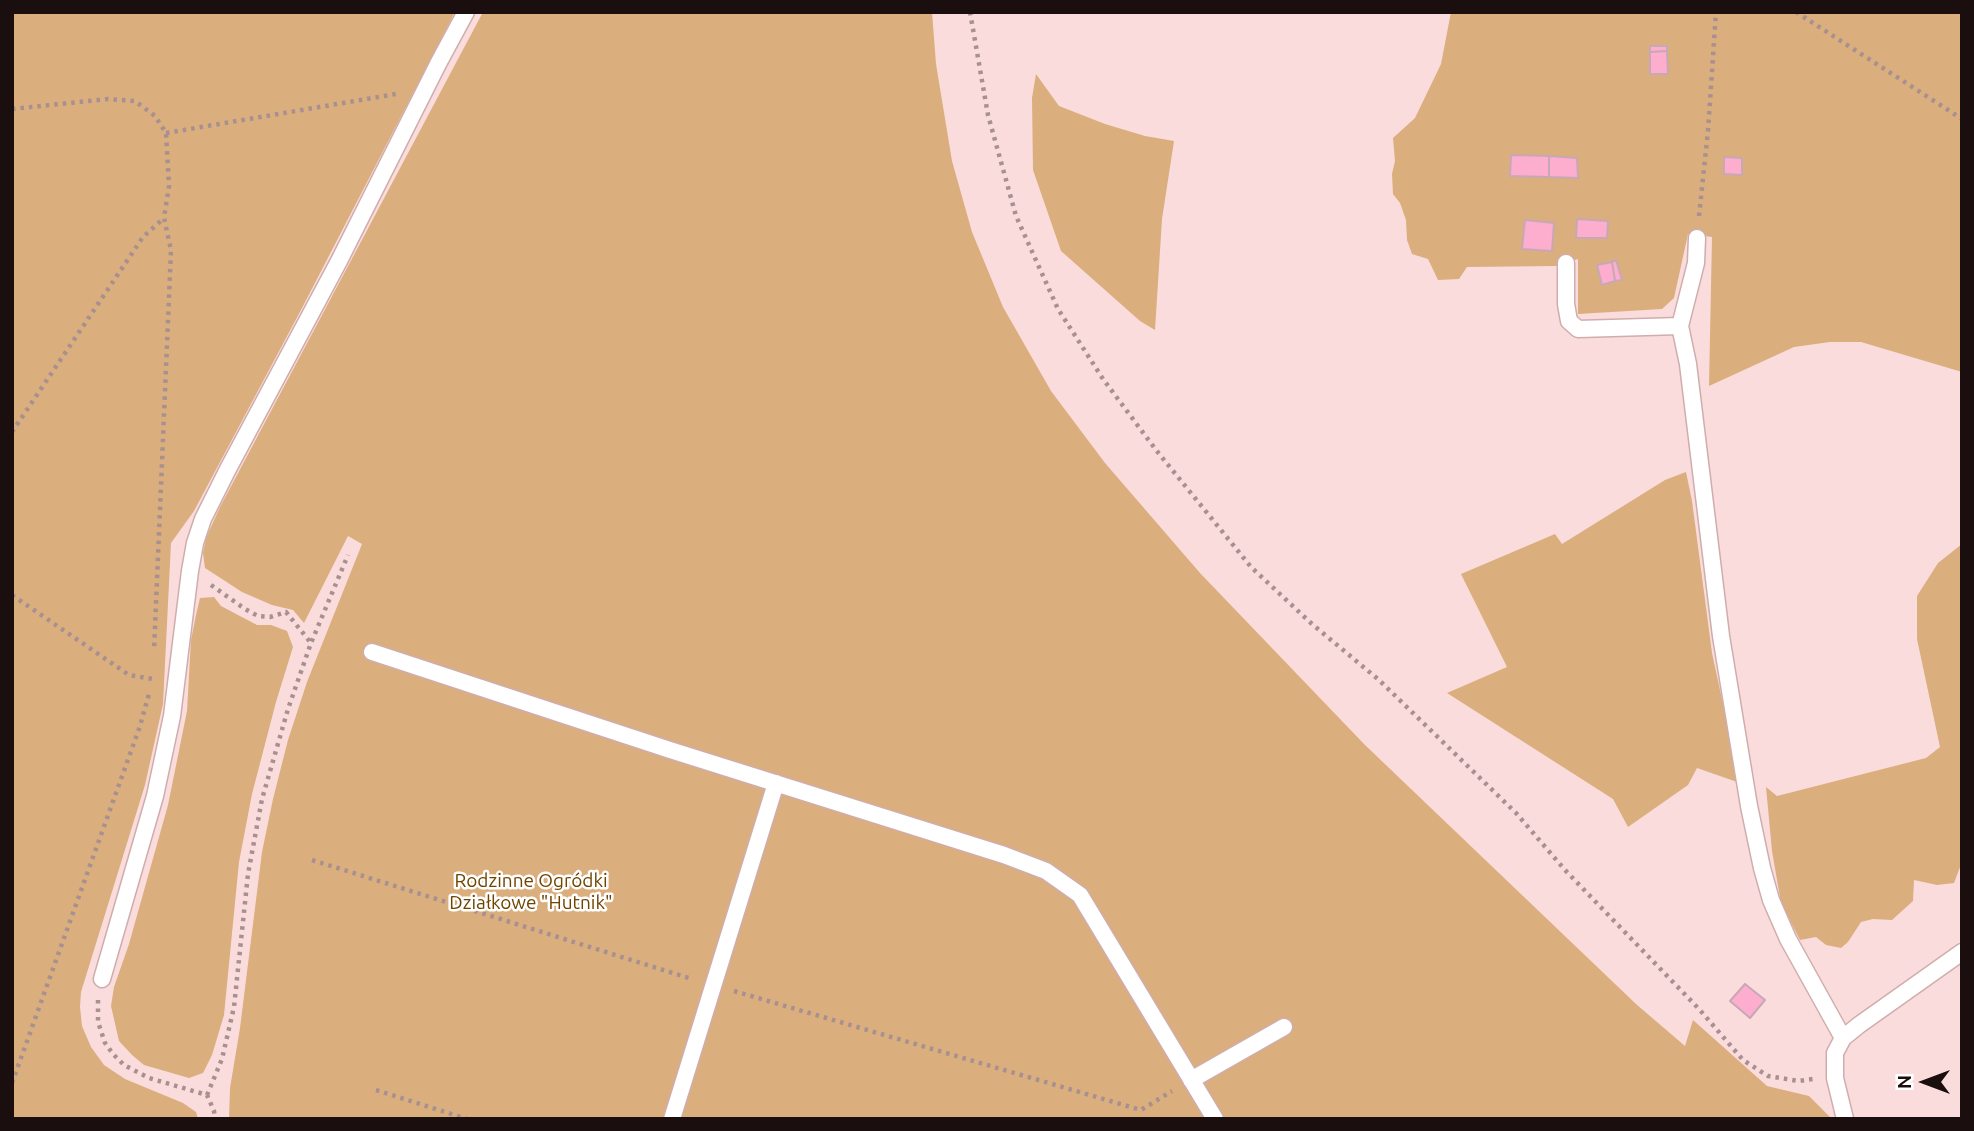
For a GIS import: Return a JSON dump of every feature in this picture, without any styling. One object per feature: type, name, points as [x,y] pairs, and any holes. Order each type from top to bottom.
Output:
[{"type":"lane","points":[[102,979],[155,796],[172,716],[195,543],[203,519],[333,273],[466,12]]},
{"type":"lane","points":[[1697,238],[1696,263],[1680,326],[1689,376],[1721,636],[1749,806],[1771,900],[1788,939],[1843,1038]]},
{"type":"lane","points":[[1566,263],[1566,304],[1569,321],[1578,329],[1680,326]]},
{"type":"lane","points":[[372,652],[670,750],[1004,855],[1046,871],[1080,895],[1215,1119]]},
{"type":"lane","points":[[672,1119],[776,783]]},
{"type":"lane","points":[[1846,1119],[1835,1078],[1835,1053],[1843,1038],[1962,952]]},
{"type":"lane","points":[[1191,1080],[1284,1027]]},
{"type":"path","points":[[970,12],[988,115],[1016,216],[1058,309],[1103,379],[1156,450],[1251,566],[1312,624],[1379,680],[1516,813],[1565,870],[1699,1009],[1743,1060],[1768,1076],[1799,1081],[1835,1078]]},
{"type":"path","points":[[1697,238],[1716,12]]},
{"type":"path","points":[[1796,12],[1962,119]]},
{"type":"path","points":[[166,133],[405,92]]},
{"type":"path","points":[[12,109],[108,99],[135,101],[155,116],[166,133],[169,187],[164,218],[171,250],[154,651]]},
{"type":"path","points":[[12,432],[143,237],[164,218]]},
{"type":"path","points":[[215,1119],[207,1095],[222,1059],[234,1007],[248,874],[262,799],[288,709],[311,643],[348,555]]},
{"type":"path","points":[[190,572],[258,615],[270,617],[286,612],[311,643]]},
{"type":"path","points":[[12,594],[130,675],[153,679],[140,726],[12,1083]]},
{"type":"path","points":[[312,860],[713,985],[1141,1110],[1191,1080]]},
{"type":"path","points":[[102,979],[97,1003],[99,1022],[105,1043],[113,1054],[124,1065],[149,1078],[207,1095]]},
{"type":"path","points":[[376,1090],[467,1119]]},
{"type":"green space","points":[[12,12],[455,12],[194,511],[171,543],[163,704],[145,785],[81,992],[80,1007],[82,1026],[91,1047],[104,1065],[125,1079],[183,1103],[196,1112],[198,1119],[12,1119]]},
{"type":"green space","name":"Rodzinne Ogródki Działkowe \"Hutnik\"","points":[[483,12],[932,12],[936,64],[952,161],[972,232],[1003,307],[1051,391],[1105,463],[1200,573],[1365,745],[1636,1004],[1685,1046],[1693,1020],[1767,1086],[1809,1096],[1832,1119],[229,1119],[230,1088],[262,852],[273,799],[307,682],[362,544],[348,536],[304,623],[293,610],[272,605],[242,592],[205,568],[203,553],[206,538]]},
{"type":"green space","points":[[1451,12],[1962,12],[1962,372],[1861,342],[1830,342],[1794,347],[1709,386],[1712,237],[1688,234],[1674,298],[1662,309],[1578,314],[1578,259],[1556,266],[1467,267],[1459,279],[1438,280],[1428,259],[1412,254],[1407,240],[1406,220],[1400,203],[1393,194],[1393,138],[1415,118],[1441,64]]},
{"type":"green space","points":[[1036,74],[1059,106],[1105,124],[1174,141],[1162,219],[1155,330],[1140,321],[1061,251],[1033,170],[1032,98]]},
{"type":"green space","points":[[1686,472],[1712,653],[1740,783],[1697,768],[1688,785],[1628,827],[1613,799],[1447,693],[1507,667],[1461,574],[1555,534],[1562,544],[1665,480]]},
{"type":"green space","points":[[1962,544],[1962,862],[1954,883],[1937,885],[1914,880],[1913,901],[1892,920],[1873,919],[1861,922],[1841,948],[1826,945],[1816,937],[1800,940],[1781,903],[1772,851],[1766,787],[1777,796],[1926,758],[1940,747],[1917,639],[1917,596],[1938,563]]},
{"type":"green space","points":[[214,597],[221,606],[257,625],[271,625],[287,631],[293,647],[252,794],[239,862],[224,1015],[212,1055],[203,1073],[189,1078],[144,1065],[132,1055],[119,1041],[111,1006],[114,987],[129,944],[168,805],[187,711],[191,640],[200,598]]},
{"type":"building","points":[[1650,46],[1667,46],[1667,51],[1650,52]]},
{"type":"building","points":[[1667,51],[1668,74],[1650,74],[1650,52]]},
{"type":"building","points":[[1511,155],[1549,156],[1549,177],[1510,176]]},
{"type":"building","points":[[1549,156],[1577,158],[1578,178],[1549,177]]},
{"type":"building","points":[[1724,157],[1742,158],[1742,175],[1724,174]]},
{"type":"building","points":[[1577,219],[1608,221],[1607,238],[1576,238]]},
{"type":"building","points":[[1525,220],[1554,223],[1552,251],[1522,249]]},
{"type":"building","points":[[1616,260],[1622,280],[1615,281],[1612,262]]},
{"type":"building","points":[[1612,262],[1615,281],[1602,285],[1597,265]]},
{"type":"building","points":[[1745,984],[1765,1000],[1750,1018],[1730,1001]]}]
